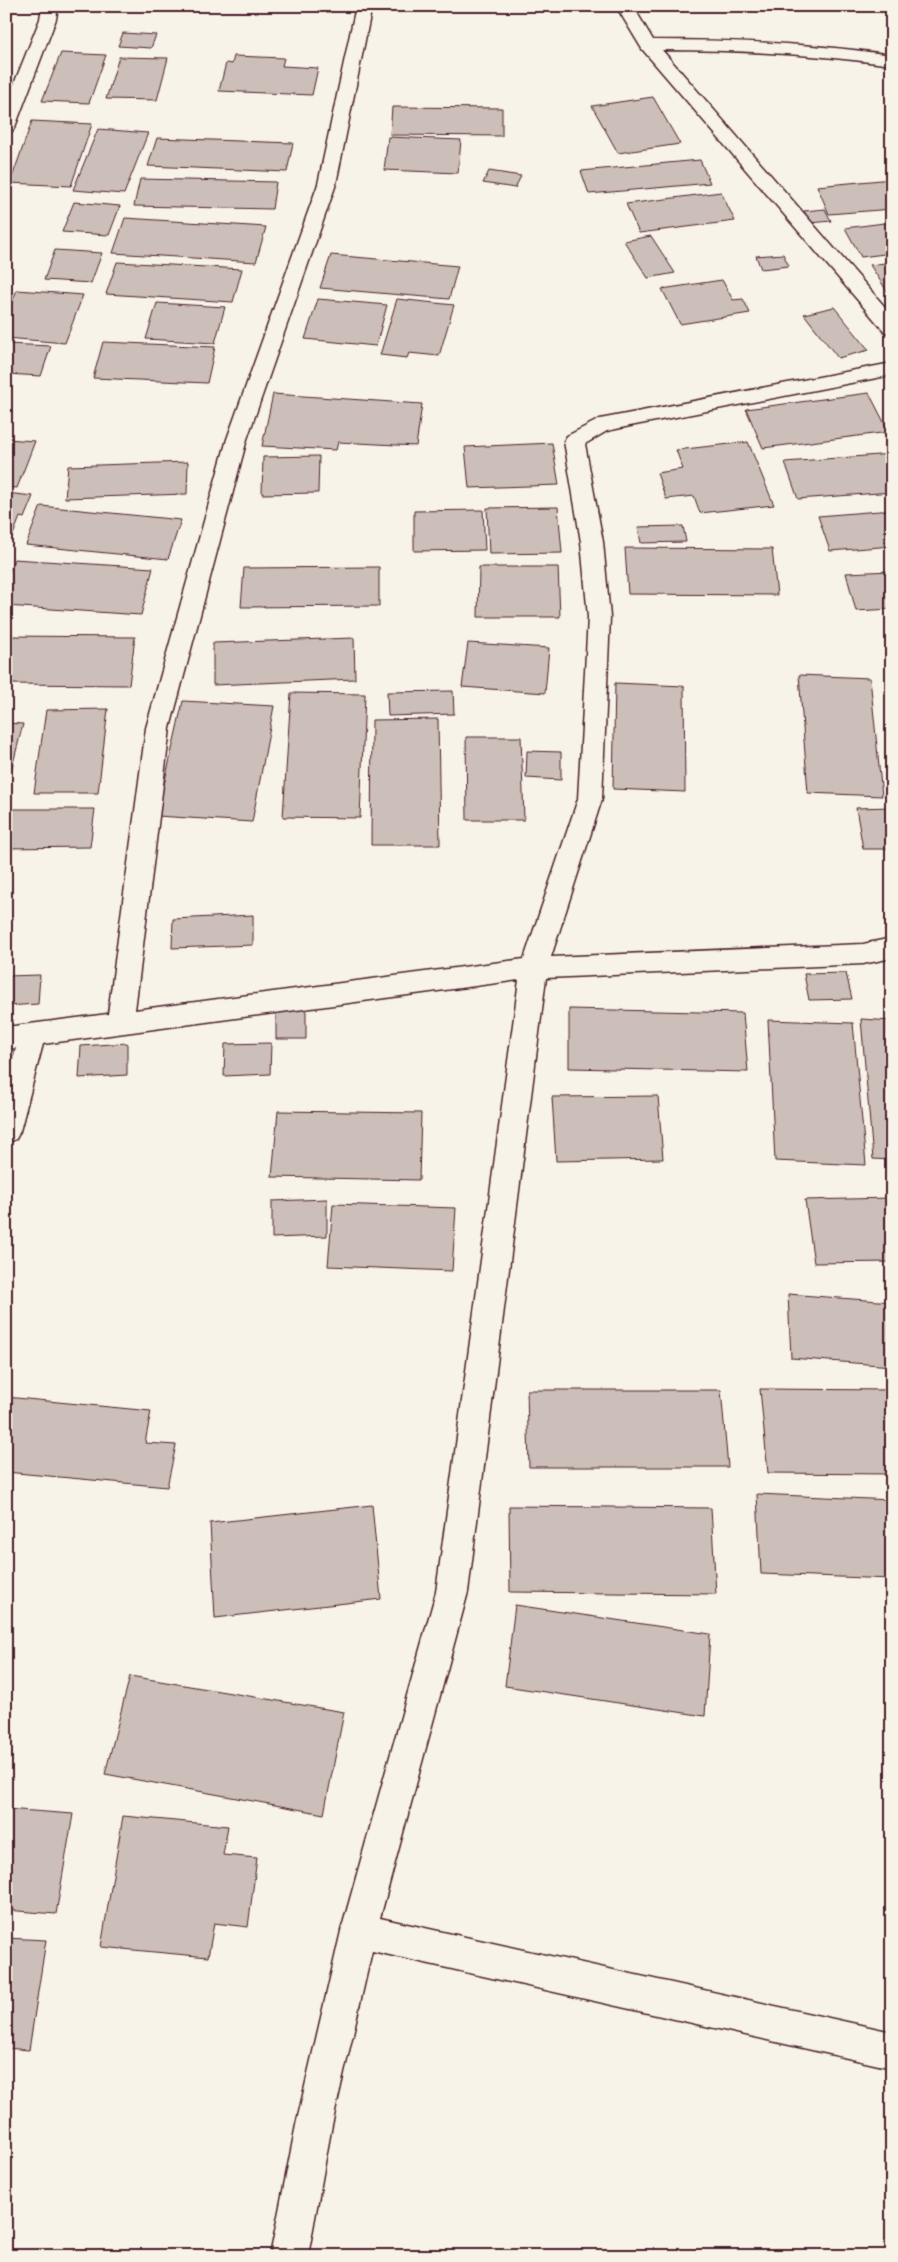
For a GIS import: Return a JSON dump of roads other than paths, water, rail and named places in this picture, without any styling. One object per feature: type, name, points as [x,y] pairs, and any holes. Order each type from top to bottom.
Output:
[{"type":"street","points":[[6,127],[48,18],[50,6]]},
{"type":"street","points":[[120,1022],[158,728],[237,439],[327,184],[364,6]]},
{"type":"street","points":[[624,6],[648,45],[892,328]]},
{"type":"street","points":[[648,45],[744,45],[892,60]]},
{"type":"street","points":[[289,2256],[314,2125],[359,1931],[452,1592],[534,968],[590,800],[599,617],[592,542],[574,441],[600,426],[630,419],[892,369]]},
{"type":"street","points":[[6,1038],[534,968],[863,954],[892,948]]},
{"type":"street","points":[[6,1131],[34,1034]]},
{"type":"street","points":[[359,1931],[892,2050]]}]
